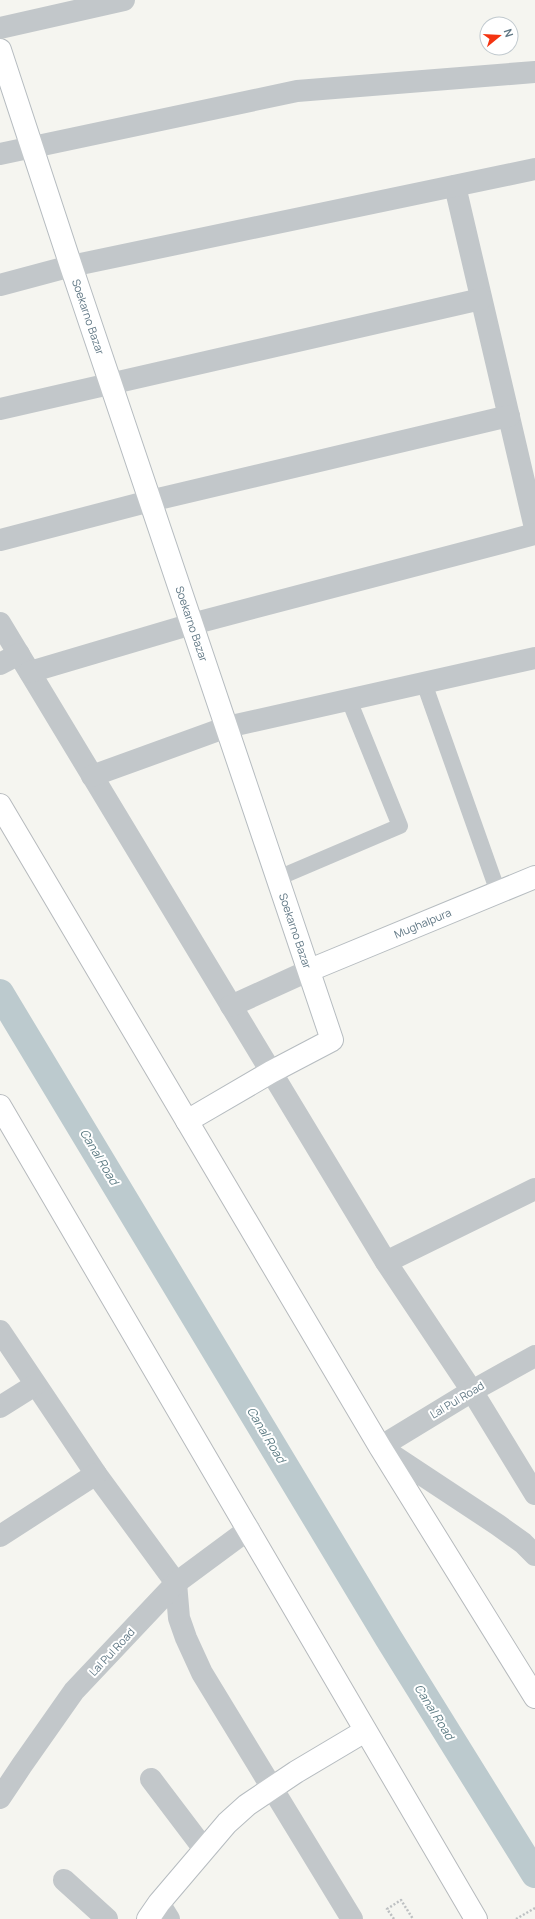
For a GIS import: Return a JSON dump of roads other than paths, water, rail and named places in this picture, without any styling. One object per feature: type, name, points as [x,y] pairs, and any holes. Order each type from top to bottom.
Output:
[{"type":"main road","name":"Soekarno Bazar","points":[[0,50],[110,383],[310,970],[332,1040],[271,1072],[187,1121]]},
{"type":"main road","points":[[0,805],[380,1447],[535,1697]]},
{"type":"main road","name":"Mughalpura","points":[[310,970],[535,877]]},
{"type":"main road","points":[[0,1106],[476,1919]]},
{"type":"main road","points":[[159,1914],[204,1849],[227,1823],[247,1804],[365,1731]]},
{"type":"street","points":[[0,28],[124,0]]},
{"type":"street","points":[[0,154],[297,91],[535,72]]},
{"type":"street","points":[[0,285],[71,266],[535,169]]},
{"type":"street","points":[[454,186],[535,528]]},
{"type":"street","points":[[0,409],[481,299]]},
{"type":"street","points":[[0,540],[150,501],[509,416]]},
{"type":"street","points":[[0,664],[24,663],[192,624],[535,534]]},
{"type":"street","points":[[0,622],[386,1262],[472,1391],[535,1494]]},
{"type":"street","points":[[92,776],[227,727],[535,658]]},
{"type":"street","points":[[231,1006],[310,970]]},
{"type":"street","points":[[386,1262],[535,1189]]},
{"type":"street","points":[[0,1331],[96,1474],[176,1583],[179,1618],[186,1638],[202,1673],[352,1919]]},
{"type":"street","name":"Lal Pul Road","points":[[380,1447],[472,1391],[535,1356]]},
{"type":"street","points":[[0,1407],[35,1385]]},
{"type":"street","points":[[380,1447],[498,1525],[523,1543],[535,1555]]},
{"type":"street","points":[[0,1536],[96,1474]]},
{"type":"street","name":"Lal Pul Road","points":[[0,1798],[22,1764],[74,1691],[176,1583],[249,1529]]},
{"type":"street","points":[[151,1778],[204,1849]]},
{"type":"street","points":[[64,1880],[107,1919]]},
{"type":"lane","points":[[424,683],[498,892]]},
{"type":"lane","points":[[278,878],[400,826],[349,700]]},
{"type":"waterway","name":"Canal Road","points":[[0,993],[389,1639],[535,1874]]}]
